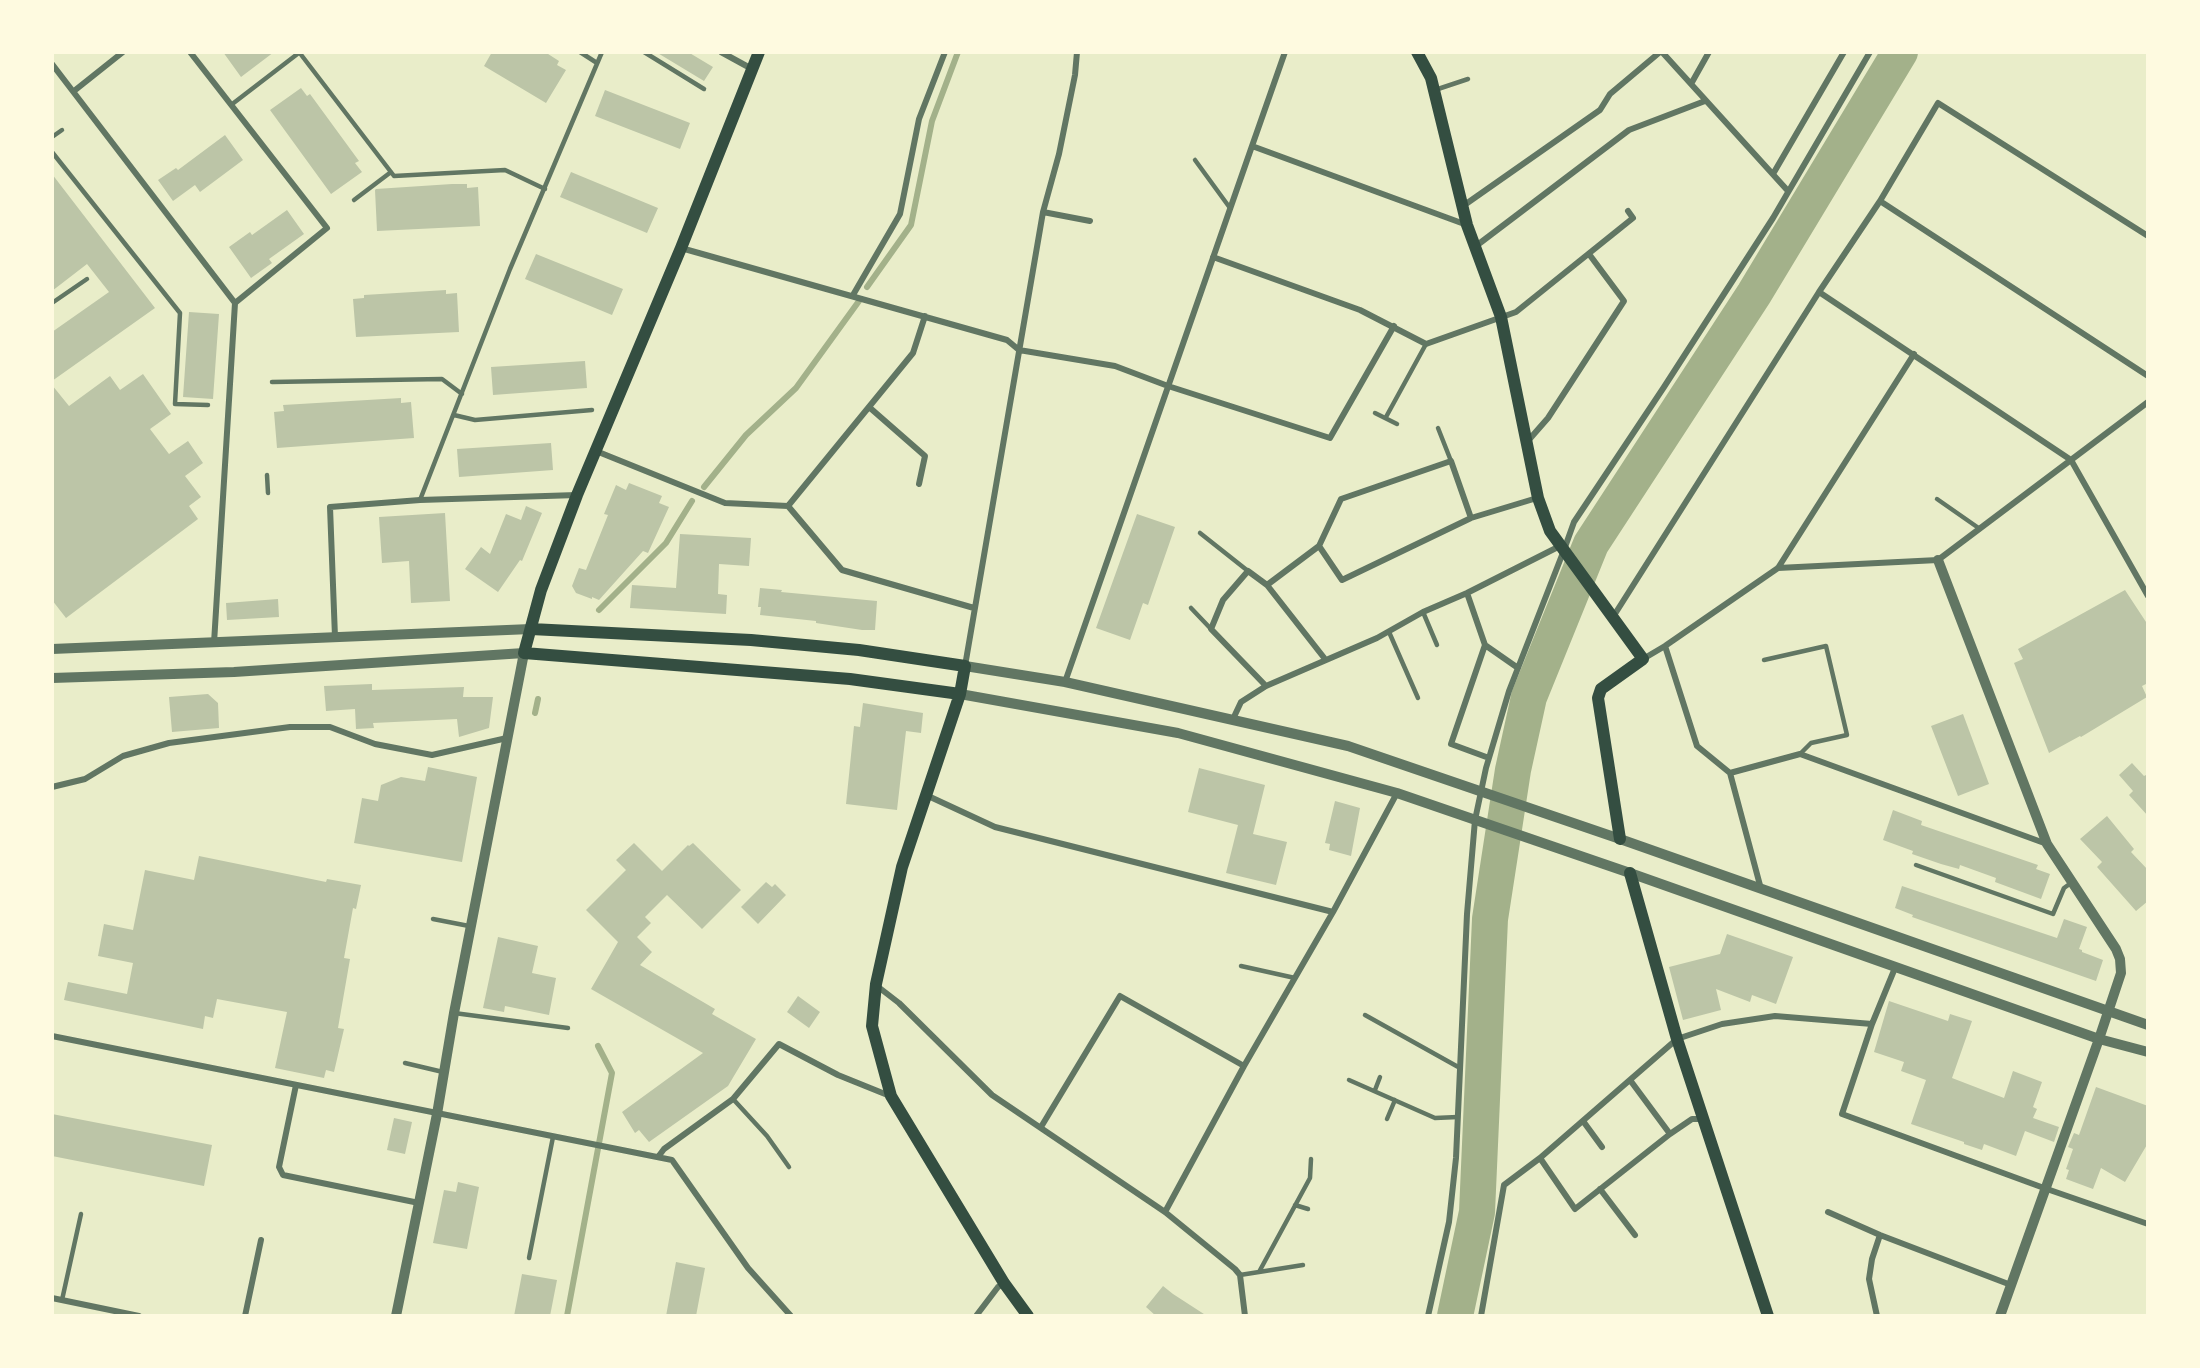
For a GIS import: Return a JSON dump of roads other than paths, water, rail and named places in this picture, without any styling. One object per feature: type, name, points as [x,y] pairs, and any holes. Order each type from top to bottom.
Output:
[{"type":"main road","points":[[759,52],[681,248],[577,495],[541,590],[524,653],[850,679],[960,694]]},
{"type":"main road","points":[[1417,52],[1435,90],[1467,225],[1501,317],[1538,498],[1550,531],[1643,659],[1601,689],[1598,698],[1620,839]]},
{"type":"main road","points":[[531,629],[751,640],[859,650],[965,666],[960,694],[902,867],[876,984],[872,1026],[891,1096],[1004,1283],[1028,1316]]},
{"type":"main road","points":[[1630,873],[1677,1039],[1768,1316]]},
{"type":"street","points":[[74,92],[123,52]]},
{"type":"street","points":[[190,52],[327,228],[235,303]]},
{"type":"street","points":[[721,52],[752,69]]},
{"type":"street","points":[[853,295],[900,214],[919,119],[945,52]]},
{"type":"street","points":[[1077,52],[1076,75],[1061,146],[1043,212],[965,666],[1065,682],[1348,746],[2148,1024]]},
{"type":"street","points":[[1065,682],[1285,52]]},
{"type":"street","points":[[1462,206],[1600,110],[1610,94],[1661,52],[1788,191]]},
{"type":"street","points":[[1691,84],[1709,52]]},
{"type":"street","points":[[1773,174],[1844,52]]},
{"type":"street","points":[[1428,1316],[1449,1222],[1458,1118],[1467,915],[1479,822],[1489,758],[1518,668],[1565,551],[1574,522],[1664,387],[1788,191],[1870,52]]},
{"type":"street","points":[[52,64],[235,303],[214,643]]},
{"type":"street","points":[[1475,247],[1629,130],[1705,101]]},
{"type":"street","points":[[1612,617],[1880,201],[1938,103],[2148,236]]},
{"type":"street","points":[[1252,146],[1467,225]]},
{"type":"street","points":[[1880,201],[2148,376]]},
{"type":"street","points":[[1213,257],[1360,310],[1426,344],[1516,312],[1635,221],[1628,211]]},
{"type":"street","points":[[1043,212],[1090,221]]},
{"type":"street","points":[[681,248],[1007,340],[1019,350],[1115,366],[1168,386],[1329,438],[1394,326]]},
{"type":"street","points":[[1527,443],[1548,418],[1624,301],[1589,254]]},
{"type":"street","points":[[1820,292],[2071,460],[2148,596]]},
{"type":"street","points":[[788,506],[913,353],[926,316]]},
{"type":"street","points":[[1643,659],[1778,568],[1914,354]]},
{"type":"street","points":[[1778,568],[1938,561],[2148,402]]},
{"type":"street","points":[[869,407],[925,456],[919,484]]},
{"type":"street","points":[[595,451],[726,503],[788,506],[842,570],[974,608]]},
{"type":"street","points":[[1267,585],[1319,546],[1341,499],[1451,461],[1471,518]]},
{"type":"street","points":[[335,637],[330,507],[420,500],[577,495]]},
{"type":"street","points":[[1319,546],[1342,580],[1471,518],[1538,498]]},
{"type":"street","points":[[1233,719],[1241,702],[1266,686],[1389,632],[1423,612],[1565,551]]},
{"type":"street","points":[[1938,561],[2047,844],[2120,959],[2121,973],[2099,1039],[2000,1316]]},
{"type":"street","points":[[1266,686],[1211,629],[1223,600],[1248,571],[1267,585],[1325,659]]},
{"type":"street","points":[[1467,593],[1485,645],[1518,668]]},
{"type":"street","points":[[52,649],[531,629]]},
{"type":"street","points":[[1485,645],[1451,744],[1489,758]]},
{"type":"street","points":[[1665,646],[1697,746],[1730,773],[1761,888]]},
{"type":"street","points":[[52,678],[234,672],[524,653],[454,1013],[437,1114],[396,1316]]},
{"type":"street","points":[[960,694],[1178,733],[1397,793],[2099,1039],[2148,1052]]},
{"type":"street","points":[[52,787],[85,778],[123,756],[169,743],[290,727],[330,727],[375,744],[432,755],[507,738]]},
{"type":"street","points":[[1730,773],[1800,754],[2047,844]]},
{"type":"street","points":[[1165,1212],[1397,793]]},
{"type":"street","points":[[926,795],[995,827],[1333,912]]},
{"type":"street","points":[[1895,968],[1872,1024],[1842,1114],[2148,1224]]},
{"type":"street","points":[[876,984],[899,1003],[992,1095],[1165,1212],[1235,1269],[1240,1275],[1245,1316]]},
{"type":"street","points":[[1041,1127],[1120,996],[1244,1066]]},
{"type":"street","points":[[1481,1316],[1504,1185],[1583,1121],[1677,1039],[1722,1024],[1775,1016],[1872,1024]]},
{"type":"street","points":[[52,1036],[672,1160],[748,1268],[791,1316]]},
{"type":"street","points":[[658,1157],[664,1149],[733,1099],[779,1044],[838,1075],[891,1096]]},
{"type":"street","points":[[1630,1080],[1670,1134]]},
{"type":"street","points":[[296,1085],[279,1167],[283,1175],[419,1203]]},
{"type":"street","points":[[1539,1158],[1575,1209],[1670,1134],[1692,1119],[1703,1119]]},
{"type":"street","points":[[1583,1121],[1602,1147]]},
{"type":"street","points":[[1600,1189],[1635,1235]]},
{"type":"street","points":[[1828,1212],[1880,1235],[2011,1285]]},
{"type":"street","points":[[1877,1316],[1869,1279],[1872,1259],[1880,1235]]},
{"type":"street","points":[[245,1316],[261,1240]]},
{"type":"street","points":[[976,1316],[998,1287],[1004,1283]]},
{"type":"street","points":[[52,1298],[139,1316]]},
{"type":"lane","points":[[580,52],[597,63]]},
{"type":"lane","points":[[420,500],[510,269],[602,52]]},
{"type":"lane","points":[[644,52],[704,90]]},
{"type":"lane","points":[[231,105],[299,53],[394,176],[505,170],[545,189]]},
{"type":"lane","points":[[1435,90],[1468,79]]},
{"type":"lane","points":[[52,137],[62,130]]},
{"type":"lane","points":[[52,152],[180,313],[175,404],[208,405]]},
{"type":"lane","points":[[1195,160],[1230,207]]},
{"type":"lane","points":[[354,200],[391,172]]},
{"type":"lane","points":[[52,303],[87,279]]},
{"type":"lane","points":[[1386,417],[1426,344]]},
{"type":"lane","points":[[272,382],[442,379],[462,394]]},
{"type":"lane","points":[[454,415],[475,420],[592,410]]},
{"type":"lane","points":[[1375,413],[1397,424]]},
{"type":"lane","points":[[1438,428],[1451,461]]},
{"type":"lane","points":[[267,475],[268,493]]},
{"type":"lane","points":[[1937,499],[1980,529]]},
{"type":"lane","points":[[1200,533],[1248,571]]},
{"type":"lane","points":[[1191,608],[1211,629]]},
{"type":"lane","points":[[1423,612],[1437,645]]},
{"type":"lane","points":[[1389,632],[1418,698]]},
{"type":"lane","points":[[1764,660],[1826,646],[1847,735],[1811,743],[1800,754]]},
{"type":"lane","points":[[1916,865],[2054,914],[2064,888],[2072,882]]},
{"type":"lane","points":[[433,920],[472,926]]},
{"type":"lane","points":[[1241,966],[1295,978]]},
{"type":"lane","points":[[454,1013],[568,1028]]},
{"type":"lane","points":[[1365,1015],[1460,1068]]},
{"type":"lane","points":[[1374,1029],[1377,1022]]},
{"type":"lane","points":[[405,1063],[443,1072]]},
{"type":"lane","points":[[1375,1090],[1380,1077]]},
{"type":"lane","points":[[1349,1080],[1435,1118],[1458,1118]]},
{"type":"lane","points":[[733,1099],[767,1136],[789,1167]]},
{"type":"lane","points":[[1387,1119],[1395,1100]]},
{"type":"lane","points":[[529,1258],[553,1137]]},
{"type":"lane","points":[[1259,1272],[1310,1178],[1311,1159]]},
{"type":"lane","points":[[1295,1205],[1308,1209]]},
{"type":"lane","points":[[63,1300],[81,1214]]},
{"type":"lane","points":[[1240,1275],[1303,1265]]},
{"type":"waterway","points":[[867,287],[911,225],[932,121],[958,52]]},
{"type":"waterway","points":[[1455,1316],[1477,1212],[1490,919],[1513,770],[1529,697],[1591,544],[1754,294],[1900,52]]},
{"type":"waterway","points":[[704,487],[746,435],[796,388],[859,301]]},
{"type":"waterway","points":[[599,610],[666,543],[692,501]]},
{"type":"waterway","points":[[535,713],[538,699]]},
{"type":"waterway","points":[[567,1316],[612,1073],[598,1046]]}]
